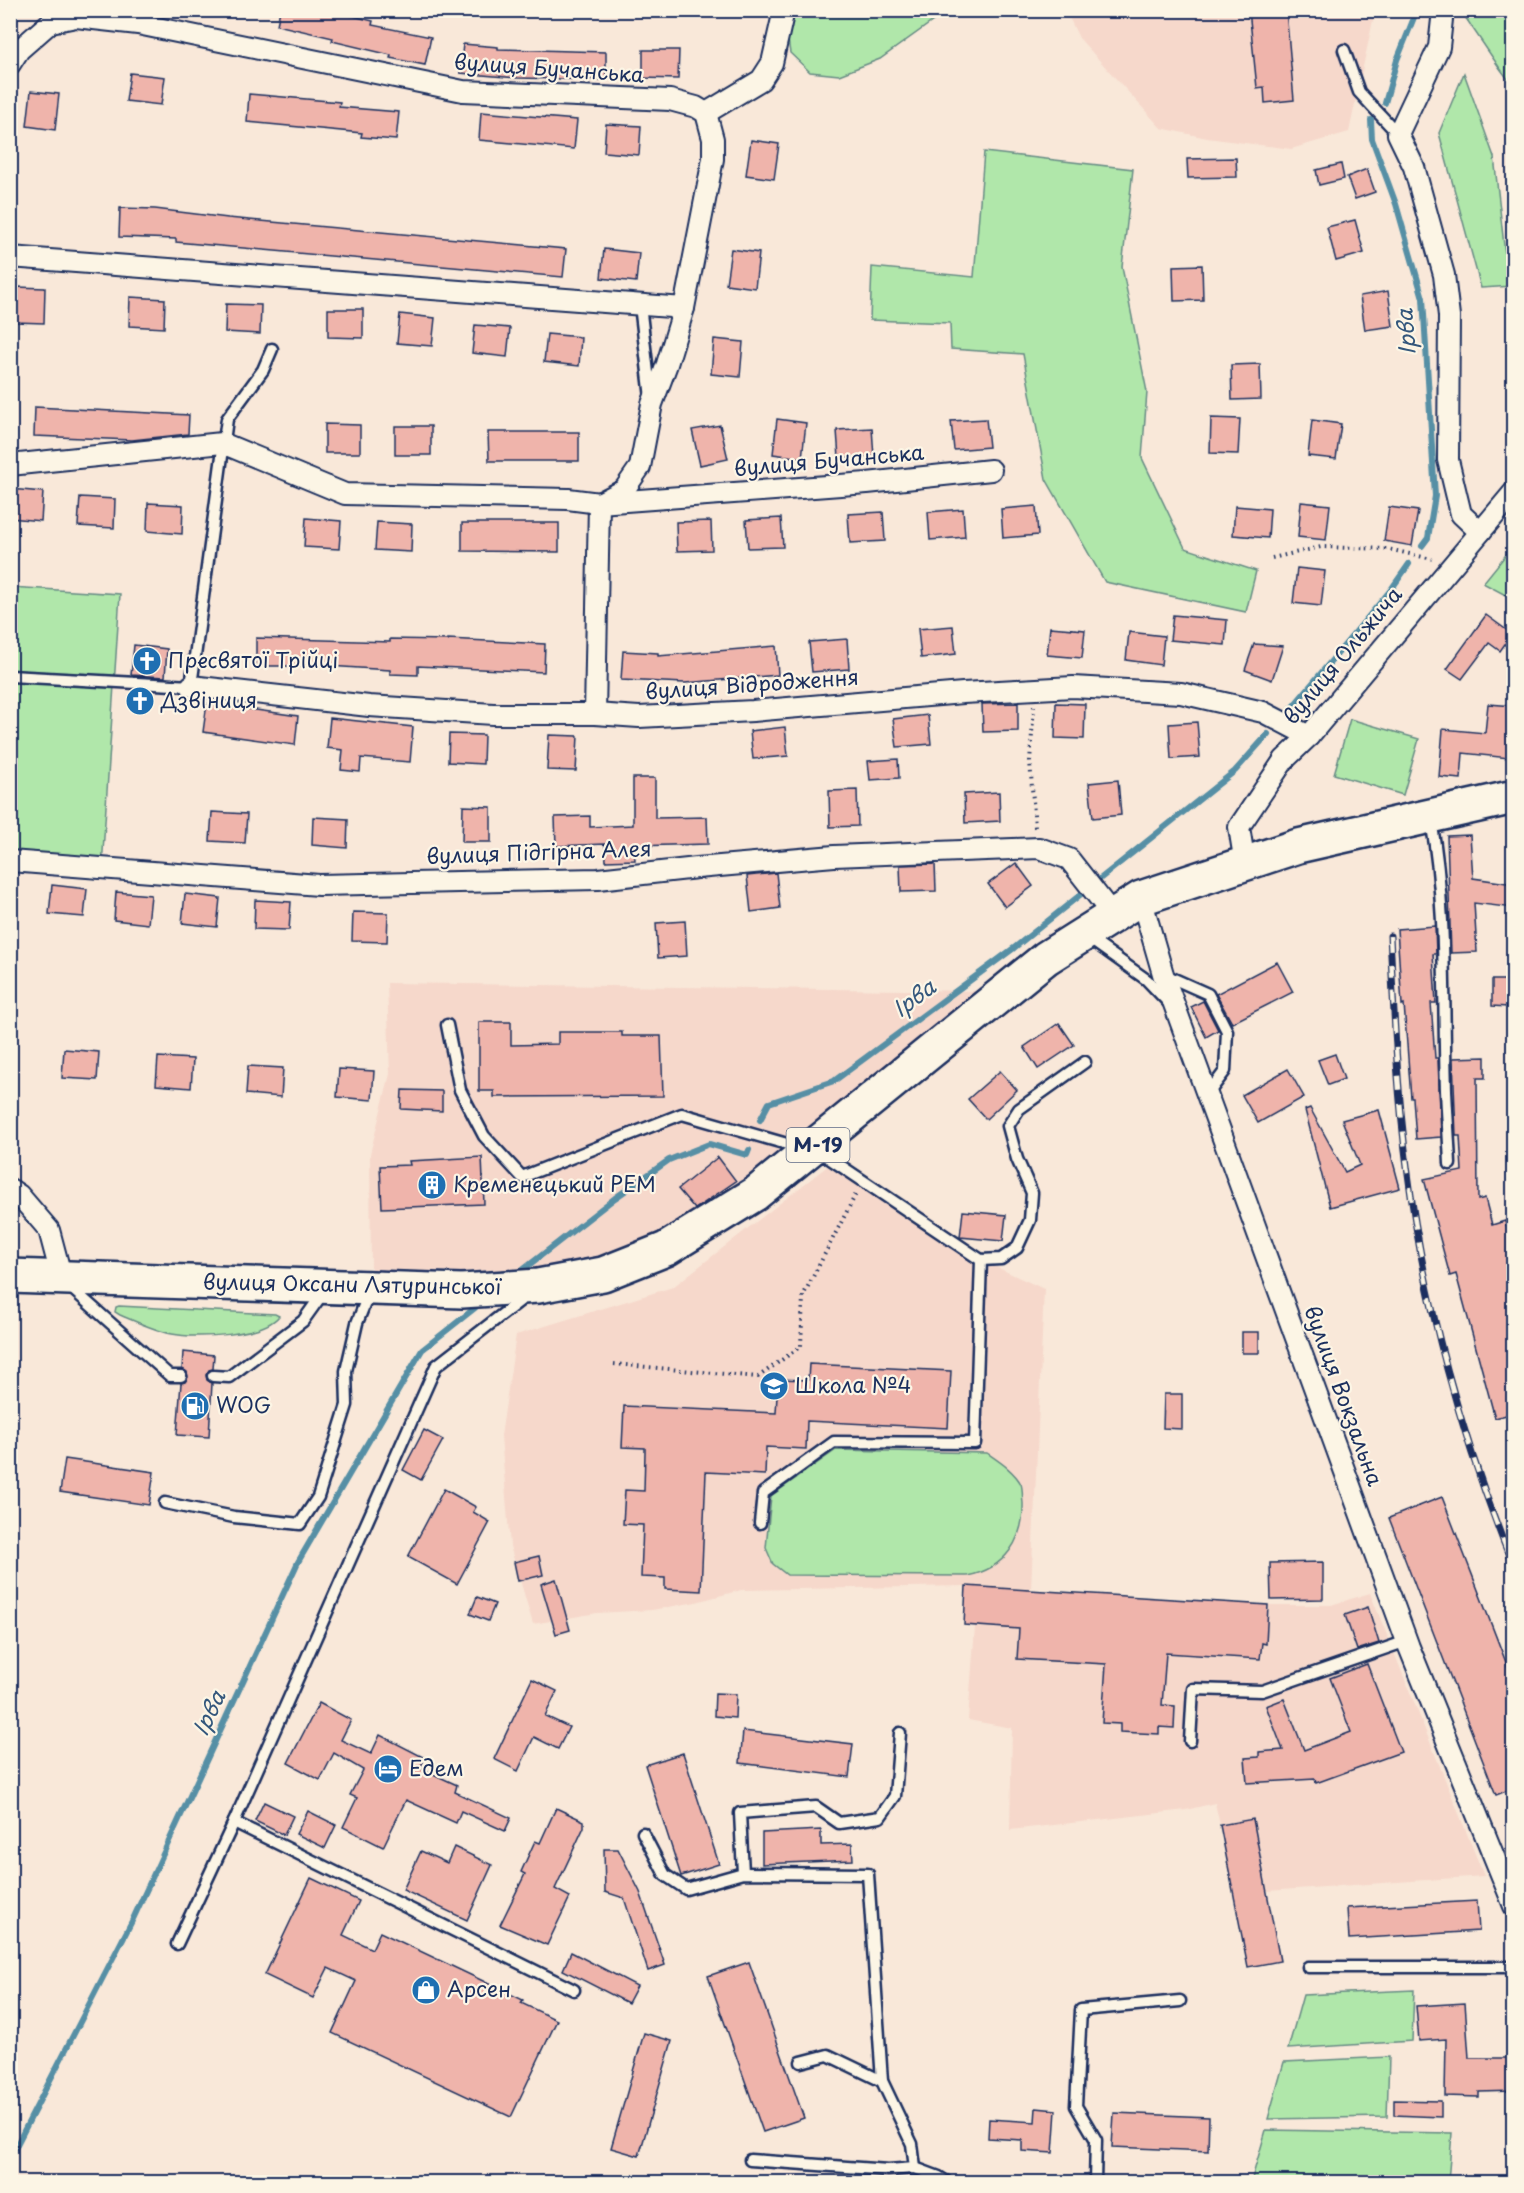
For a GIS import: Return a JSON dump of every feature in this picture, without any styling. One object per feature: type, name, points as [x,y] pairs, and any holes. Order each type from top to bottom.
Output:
[{"type":"highway","name":"вулиця Оксани Лятуринської","points":[[62,1279],[462,1291],[538,1286],[603,1274],[666,1248],[755,1194],[1046,958],[1141,898],[1298,846],[1514,797]]},
{"type":"highway","name":"М-19","points":[[10,1276],[62,1279]]},
{"type":"street","points":[[595,714],[599,503],[624,490],[640,467],[651,404],[667,364],[684,309],[713,159],[713,139],[706,113],[761,80],[772,63],[784,10]]},
{"type":"street","points":[[1443,10],[1439,47],[1398,134],[1414,167],[1444,275],[1449,316],[1448,460],[1461,514],[1480,532]]},
{"type":"street","name":"вулиця Бучанська","points":[[10,64],[19,50],[51,22],[76,17],[138,24],[463,91],[670,100],[696,107],[706,113]]},
{"type":"street","points":[[10,257],[684,309]]},
{"type":"street","name":"вулиця Бучанська","points":[[10,465],[222,443],[345,494],[568,499],[599,503],[867,483],[991,471]]},
{"type":"street","name":"вулиця Ольжича","points":[[1245,864],[1239,826],[1284,760],[1309,736],[1514,492]]},
{"type":"street","name":"вулиця Відродження","points":[[190,686],[369,706],[482,714],[595,714],[639,717],[1073,687],[1181,693],[1263,712],[1309,736]]},
{"type":"street","name":"вулиця Підгірна Алея","points":[[10,861],[319,885],[598,879],[834,856],[1039,848],[1069,859],[1112,915]]},
{"type":"street","name":"вулиця Вокзальна","points":[[1141,898],[1176,1011],[1407,1641],[1514,1905]]},
{"type":"street","points":[[10,1189],[19,1195],[49,1230],[62,1279]]},
{"type":"lane","points":[[1344,50],[1359,92],[1398,134]]},
{"type":"lane","points":[[640,305],[651,404]]},
{"type":"lane","points":[[10,676],[190,686],[227,419],[263,370],[272,349]]},
{"type":"lane","points":[[1430,815],[1435,838],[1444,940],[1446,1092],[1450,1164]]},
{"type":"lane","points":[[1083,934],[1147,980],[1176,1011]]},
{"type":"lane","points":[[1163,974],[1208,994],[1227,1031],[1225,1071],[1207,1095]]},
{"type":"lane","points":[[447,1025],[460,1090],[484,1136],[522,1177],[682,1114],[815,1147],[981,1260],[1001,1259],[1017,1248],[1030,1220],[1032,1193],[1017,1159],[1008,1126],[1019,1109],[1085,1062]]},
{"type":"lane","points":[[760,1523],[763,1492],[834,1442],[975,1443],[981,1260]]},
{"type":"lane","points":[[62,1279],[170,1376],[181,1376]]},
{"type":"lane","points":[[213,1376],[229,1377],[303,1321],[329,1286]]},
{"type":"lane","points":[[177,1944],[234,1822],[436,1366],[538,1286]]},
{"type":"lane","points":[[165,1503],[234,1517],[300,1524],[318,1497],[347,1405],[346,1371],[357,1323],[371,1287]]},
{"type":"lane","points":[[1190,1741],[1193,1689],[1262,1691],[1407,1641]]},
{"type":"lane","points":[[743,1873],[741,1813],[816,1807],[839,1824],[880,1817],[895,1796],[900,1732]]},
{"type":"lane","points":[[234,1822],[574,1990]]},
{"type":"lane","points":[[643,1833],[665,1875],[686,1889],[743,1873],[868,1874],[882,2081],[912,2144],[915,2168]]},
{"type":"lane","points":[[1308,1967],[1514,1967]]},
{"type":"lane","points":[[1095,2182],[1096,2140],[1076,2106],[1081,2010],[1180,2001]]},
{"type":"lane","points":[[801,2062],[828,2055],[882,2081]]},
{"type":"lane","points":[[750,2160],[888,2170],[915,2168],[947,2182]]},
{"type":"path","points":[[1272,558],[1321,547],[1388,549],[1454,564]]},
{"type":"path","points":[[1035,689],[1030,761],[1035,827],[1059,855]]},
{"type":"path","points":[[614,1364],[758,1377],[801,1346],[803,1296],[862,1180]]},
{"type":"shaded area","points":[[1066,11],[1375,11],[1349,132],[1291,149],[1207,138],[1161,128],[1079,38]]},
{"type":"shaded area","name":"Кременецький РЕМ","points":[[387,983],[982,991],[748,1183],[691,1221],[597,1263],[536,1272],[458,1276],[371,1272],[370,1154],[390,1074]]},
{"type":"shaded area","name":"Школа №4","points":[[834,1161],[981,1260],[1044,1289],[1031,1590],[1268,1605],[1331,1605],[1370,1593],[1484,1876],[1267,1891],[1253,1819],[1220,1825],[1215,1803],[1186,1810],[1010,1830],[1012,1728],[968,1720],[975,1627],[964,1625],[966,1586],[741,1590],[696,1602],[652,1610],[597,1613],[533,1624],[510,1546],[501,1436],[516,1335],[673,1287]]},
{"type":"green space","points":[[784,11],[947,11],[880,59],[839,75],[810,72],[790,53]]},
{"type":"green space","points":[[1461,11],[1513,11],[1513,86],[1499,67]]},
{"type":"green space","points":[[1464,73],[1494,157],[1505,254],[1513,254],[1513,286],[1481,288],[1439,133]]},
{"type":"green space","points":[[984,152],[1133,169],[1122,267],[1147,392],[1142,458],[1185,548],[1256,571],[1246,612],[1105,582],[1046,479],[1023,354],[951,349],[950,323],[870,320],[872,267],[974,277]]},
{"type":"green space","points":[[1513,546],[1513,599],[1483,583]]},
{"type":"green space","points":[[10,587],[120,594],[102,867],[11,861]]},
{"type":"green space","points":[[1350,719],[1419,739],[1403,795],[1334,774]]},
{"type":"green space","points":[[116,1307],[279,1316],[271,1323],[244,1332],[197,1336],[172,1334],[120,1315],[115,1312]]},
{"type":"green space","points":[[836,1450],[987,1453],[1011,1471],[1021,1484],[1022,1516],[1016,1541],[1002,1560],[992,1567],[967,1576],[787,1575],[773,1564],[766,1548],[771,1496]]},
{"type":"green space","points":[[1414,1990],[1412,2041],[1288,2049],[1303,1995]]},
{"type":"green space","points":[[1389,2057],[1387,2117],[1268,2119],[1284,2062]]},
{"type":"green space","points":[[1266,2130],[1452,2133],[1448,2182],[1251,2182]]},
{"type":"building","points":[[280,10],[329,10],[373,21],[372,25],[431,37],[425,65],[390,58],[391,55],[332,41],[333,38],[277,25]]},
{"type":"building","points":[[1249,10],[1286,10],[1294,100],[1265,103],[1264,87],[1257,88]]},
{"type":"building","points":[[463,44],[498,47],[498,49],[606,52],[606,80],[518,78],[460,73]]},
{"type":"building","points":[[643,50],[679,50],[678,79],[643,78]]},
{"type":"building","points":[[130,73],[165,77],[161,105],[126,101]]},
{"type":"building","points":[[31,91],[59,94],[55,130],[27,126]]},
{"type":"building","points":[[249,94],[340,102],[339,107],[399,112],[396,140],[361,137],[362,133],[247,122]]},
{"type":"building","points":[[481,112],[577,120],[574,149],[479,140]]},
{"type":"building","points":[[606,124],[641,126],[639,155],[604,152]]},
{"type":"building","points":[[751,140],[779,144],[774,179],[746,175]]},
{"type":"building","points":[[1236,158],[1237,177],[1188,178],[1187,159]]},
{"type":"building","points":[[1341,164],[1344,179],[1319,185],[1316,170]]},
{"type":"building","points":[[1367,169],[1375,192],[1355,199],[1347,177]]},
{"type":"building","points":[[120,208],[155,209],[228,218],[566,249],[563,277],[176,242],[176,239],[119,237]]},
{"type":"building","points":[[1355,220],[1364,253],[1336,261],[1327,227]]},
{"type":"building","points":[[604,249],[639,253],[636,282],[601,278]]},
{"type":"building","points":[[731,249],[759,253],[755,288],[726,284]]},
{"type":"building","points":[[1202,265],[1203,300],[1174,301],[1173,266]]},
{"type":"building","points":[[16,287],[45,288],[44,323],[15,322]]},
{"type":"building","points":[[1388,291],[1393,326],[1365,330],[1360,296]]},
{"type":"building","points":[[130,297],[165,299],[164,328],[129,326]]},
{"type":"building","points":[[226,304],[261,305],[260,334],[225,332]]},
{"type":"building","points":[[328,309],[363,309],[363,338],[328,337]]},
{"type":"building","points":[[400,314],[435,318],[432,346],[397,343]]},
{"type":"building","points":[[475,325],[510,328],[507,357],[472,353]]},
{"type":"building","points":[[547,334],[581,337],[579,366],[544,362]]},
{"type":"building","points":[[714,339],[743,342],[740,377],[711,374]]},
{"type":"building","points":[[1260,364],[1261,399],[1232,400],[1231,365]]},
{"type":"building","points":[[35,407],[189,415],[188,434],[132,440],[34,436]]},
{"type":"building","points":[[1211,418],[1240,419],[1238,454],[1210,453]]},
{"type":"building","points":[[777,419],[806,423],[802,458],[773,454]]},
{"type":"building","points":[[986,419],[989,447],[954,450],[951,421]]},
{"type":"building","points":[[1312,420],[1341,424],[1336,459],[1308,456]]},
{"type":"building","points":[[325,424],[360,425],[360,453],[325,453]]},
{"type":"building","points":[[720,425],[728,459],[700,465],[692,430]]},
{"type":"building","points":[[395,426],[431,426],[431,455],[395,455]]},
{"type":"building","points":[[872,428],[874,457],[839,458],[837,430]]},
{"type":"building","points":[[488,432],[579,432],[579,461],[489,461]]},
{"type":"building","points":[[10,489],[43,492],[41,521],[10,518]]},
{"type":"building","points":[[80,497],[115,499],[114,528],[78,526]]},
{"type":"building","points":[[1301,502],[1330,505],[1326,540],[1298,537]]},
{"type":"building","points":[[148,503],[183,505],[182,534],[147,531]]},
{"type":"building","points":[[1036,506],[1038,535],[1003,538],[1001,509]]},
{"type":"building","points":[[1235,506],[1270,509],[1268,538],[1233,535]]},
{"type":"building","points":[[1389,507],[1418,511],[1412,546],[1384,541]]},
{"type":"building","points":[[963,509],[965,537],[930,540],[928,512]]},
{"type":"building","points":[[883,512],[885,541],[850,543],[848,514]]},
{"type":"building","points":[[306,518],[341,521],[339,549],[304,547]]},
{"type":"building","points":[[781,518],[783,547],[748,548],[746,520]]},
{"type":"building","points":[[711,521],[712,550],[677,551],[676,522]]},
{"type":"building","points":[[377,522],[412,524],[411,552],[375,550]]},
{"type":"building","points":[[462,523],[559,523],[559,552],[462,551]]},
{"type":"building","points":[[1297,568],[1325,571],[1321,606],[1293,603]]},
{"type":"building","points":[[1173,615],[1227,620],[1225,645],[1170,640]]},
{"type":"building","points":[[1486,615],[1512,634],[1500,651],[1489,643],[1462,679],[1447,669]]},
{"type":"building","points":[[953,626],[956,654],[921,658],[918,629]]},
{"type":"building","points":[[1050,627],[1085,630],[1082,658],[1047,655]]},
{"type":"building","points":[[1129,632],[1164,636],[1161,665],[1126,660]]},
{"type":"building","points":[[256,638],[390,642],[390,639],[448,639],[545,644],[544,672],[418,666],[418,675],[390,674],[390,670],[328,666],[256,666]]},
{"type":"building","points":[[847,639],[849,669],[812,672],[809,642]]},
{"type":"building","points":[[1254,644],[1283,646],[1272,680],[1245,670]]},
{"type":"building","name":"Пресвятої Трійці","points":[[134,645],[167,649],[165,677],[131,675]]},
{"type":"building","points":[[776,646],[778,675],[685,683],[621,680],[623,651],[658,653],[658,656]]},
{"type":"building","points":[[207,703],[298,716],[295,745],[203,732]]},
{"type":"building","points":[[1018,703],[1018,731],[983,732],[982,704]]},
{"type":"building","points":[[1056,703],[1085,704],[1084,739],[1055,738]]},
{"type":"building","points":[[1488,704],[1514,706],[1509,758],[1463,753],[1461,779],[1439,777],[1443,729],[1485,733]]},
{"type":"building","points":[[928,715],[931,744],[897,747],[893,719]]},
{"type":"building","points":[[330,718],[413,727],[410,762],[361,758],[360,772],[341,770],[343,750],[327,748]]},
{"type":"building","points":[[1197,722],[1200,757],[1171,759],[1169,724]]},
{"type":"building","points":[[785,727],[788,756],[753,759],[750,731]]},
{"type":"building","points":[[449,734],[484,735],[483,764],[448,762]]},
{"type":"building","points":[[549,735],[578,736],[576,771],[547,770]]},
{"type":"building","points":[[898,759],[899,778],[870,780],[868,761]]},
{"type":"building","points":[[633,778],[655,778],[655,818],[707,817],[708,844],[634,846],[635,860],[606,861],[605,844],[556,846],[555,817],[590,816],[590,827],[633,825]]},
{"type":"building","points":[[1118,780],[1121,815],[1093,818],[1089,783]]},
{"type":"building","points":[[857,790],[858,826],[830,827],[829,791]]},
{"type":"building","points":[[999,792],[1000,821],[965,823],[964,794]]},
{"type":"building","points":[[463,806],[491,807],[491,842],[462,842]]},
{"type":"building","points":[[212,812],[247,814],[245,843],[210,841]]},
{"type":"building","points":[[313,817],[348,819],[347,848],[312,845]]},
{"type":"building","points":[[1470,835],[1473,878],[1514,884],[1514,908],[1474,903],[1477,952],[1451,953],[1447,836]]},
{"type":"building","points":[[1016,863],[1033,886],[1005,907],[988,884]]},
{"type":"building","points":[[935,864],[936,891],[901,892],[900,865]]},
{"type":"building","points":[[776,873],[780,908],[751,912],[747,876]]},
{"type":"building","points":[[52,885],[87,889],[84,917],[49,914]]},
{"type":"building","points":[[116,892],[151,895],[148,924],[114,920]]},
{"type":"building","points":[[185,894],[220,898],[217,927],[182,923]]},
{"type":"building","points":[[255,900],[291,902],[289,930],[254,929]]},
{"type":"building","points":[[353,912],[388,913],[387,942],[352,941]]},
{"type":"building","points":[[685,921],[687,956],[658,958],[656,923]]},
{"type":"building","points":[[1435,926],[1436,954],[1433,954],[1436,1003],[1431,1003],[1435,1058],[1438,1058],[1441,1137],[1416,1139],[1404,1004],[1402,1005],[1397,929]]},
{"type":"building","points":[[1277,962],[1293,992],[1232,1023],[1216,994]]},
{"type":"building","points":[[1492,980],[1508,980],[1508,1007],[1492,1006]]},
{"type":"building","points":[[1203,1001],[1218,1030],[1206,1037],[1191,1007]]},
{"type":"building","points":[[479,1022],[511,1022],[511,1045],[558,1044],[558,1032],[622,1032],[622,1036],[661,1036],[663,1096],[494,1097],[494,1091],[479,1091]]},
{"type":"building","points":[[1059,1023],[1074,1045],[1038,1069],[1024,1047]]},
{"type":"building","points":[[64,1049],[99,1052],[97,1080],[62,1078]]},
{"type":"building","points":[[1335,1054],[1344,1079],[1328,1085],[1318,1060]]},
{"type":"building","points":[[158,1057],[193,1059],[191,1088],[156,1085]]},
{"type":"building","points":[[1485,1057],[1485,1078],[1477,1078],[1478,1200],[1485,1198],[1492,1225],[1505,1221],[1514,1250],[1514,1413],[1495,1418],[1456,1274],[1450,1276],[1424,1179],[1462,1171],[1460,1136],[1456,1136],[1453,1058]]},
{"type":"building","points":[[248,1066],[283,1068],[281,1097],[246,1094]]},
{"type":"building","points":[[339,1069],[374,1071],[372,1100],[337,1097]]},
{"type":"building","points":[[1288,1069],[1304,1097],[1258,1123],[1242,1095]]},
{"type":"building","points":[[1000,1071],[1017,1090],[986,1119],[968,1099]]},
{"type":"building","points":[[402,1090],[442,1091],[442,1111],[401,1109]]},
{"type":"building","points":[[1310,1108],[1345,1172],[1360,1165],[1342,1120],[1379,1110],[1400,1188],[1330,1207],[1305,1110]]},
{"type":"building","name":"Кременецький РЕМ","points":[[482,1157],[484,1204],[382,1208],[380,1166],[410,1165],[409,1161]]},
{"type":"building","points":[[718,1157],[736,1181],[695,1209],[678,1189]]},
{"type":"building","points":[[963,1211],[1006,1215],[1003,1241],[960,1237]]},
{"type":"building","points":[[1242,1332],[1259,1332],[1259,1353],[1242,1353]]},
{"type":"building","name":"WOG","points":[[183,1352],[214,1355],[213,1369],[209,1370],[206,1375],[207,1380],[212,1383],[209,1437],[177,1435],[181,1383],[185,1382],[188,1377],[187,1372],[182,1369]]},
{"type":"building","points":[[809,1364],[951,1371],[948,1428],[807,1421],[806,1449],[766,1447],[765,1475],[706,1472],[701,1591],[665,1589],[665,1578],[641,1577],[643,1525],[623,1524],[625,1490],[644,1491],[645,1448],[622,1447],[624,1406],[776,1413],[778,1379],[808,1380]]},
{"type":"building","points":[[1164,1394],[1182,1394],[1182,1429],[1163,1428]]},
{"type":"building","points":[[424,1430],[443,1440],[421,1480],[403,1470]]},
{"type":"building","points":[[65,1459],[154,1472],[149,1505],[60,1492]]},
{"type":"building","points":[[444,1489],[476,1507],[473,1512],[490,1522],[457,1584],[408,1557]]},
{"type":"building","points":[[1442,1497],[1514,1683],[1514,1788],[1496,1795],[1389,1518]]},
{"type":"building","points":[[539,1556],[543,1575],[518,1581],[514,1562]]},
{"type":"building","points":[[1323,1562],[1323,1599],[1271,1600],[1270,1563]]},
{"type":"building","points":[[556,1579],[570,1630],[556,1634],[541,1584]]},
{"type":"building","points":[[966,1586],[1268,1605],[1266,1644],[1262,1643],[1260,1659],[1166,1653],[1162,1705],[1175,1706],[1174,1728],[1159,1727],[1159,1734],[1120,1732],[1120,1724],[1102,1723],[1106,1664],[1017,1659],[1019,1629],[964,1625]]},
{"type":"building","points":[[477,1597],[495,1604],[488,1621],[470,1614]]},
{"type":"building","points":[[1368,1607],[1379,1643],[1357,1650],[1345,1615]]},
{"type":"building","points":[[1367,1664],[1401,1752],[1316,1783],[1315,1779],[1247,1783],[1245,1758],[1259,1757],[1259,1752],[1283,1750],[1266,1706],[1284,1699],[1304,1750],[1351,1732],[1330,1678]]},
{"type":"building","points":[[532,1679],[557,1691],[545,1716],[569,1727],[558,1749],[534,1737],[518,1771],[494,1759]]},
{"type":"building","points":[[715,1693],[736,1694],[735,1718],[714,1716]]},
{"type":"building","points":[[319,1703],[351,1720],[341,1740],[371,1754],[380,1735],[425,1758],[420,1768],[457,1785],[455,1792],[511,1818],[505,1831],[461,1811],[456,1823],[406,1800],[383,1847],[343,1827],[357,1798],[350,1795],[363,1770],[334,1753],[320,1780],[288,1763]]},
{"type":"building","points":[[743,1731],[853,1744],[849,1777],[740,1763]]},
{"type":"building","points":[[683,1753],[719,1864],[681,1876],[645,1765]]},
{"type":"building","points":[[264,1802],[293,1816],[284,1835],[255,1821]]},
{"type":"building","points":[[556,1808],[584,1821],[584,1827],[555,1889],[570,1897],[547,1945],[500,1925],[525,1874],[521,1872],[535,1841],[540,1843]]},
{"type":"building","points":[[308,1811],[336,1825],[325,1848],[296,1834]]},
{"type":"building","points":[[1253,1819],[1280,1961],[1248,1967],[1220,1825]]},
{"type":"building","points":[[821,1830],[821,1845],[852,1844],[853,1860],[762,1864],[762,1833]]},
{"type":"building","points":[[454,1847],[492,1865],[467,1920],[403,1890],[421,1851],[447,1863]]},
{"type":"building","points":[[604,1849],[618,1849],[640,1892],[665,1965],[648,1971],[624,1898],[605,1892]]},
{"type":"building","name":"Арсен","points":[[311,1878],[359,1901],[343,1935],[372,1949],[380,1932],[523,2000],[521,2003],[557,2020],[511,2117],[332,2033],[356,1981],[328,1968],[313,1998],[265,1975]]},
{"type":"building","points":[[1477,1901],[1479,1931],[1349,1939],[1347,1908]]},
{"type":"building","points":[[571,1952],[637,1986],[628,2003],[563,1970]]},
{"type":"building","points":[[749,1962],[804,2118],[763,2132],[708,1976]]},
{"type":"building","points":[[1465,2003],[1469,2058],[1514,2058],[1514,2091],[1479,2092],[1479,2097],[1445,2096],[1446,2039],[1419,2041],[1416,2006]]},
{"type":"building","points":[[644,2033],[672,2041],[639,2156],[611,2148]]},
{"type":"building","points":[[1394,2100],[1441,2101],[1441,2117],[1394,2115]]},
{"type":"building","points":[[1036,2108],[1056,2110],[1053,2153],[1022,2151],[1022,2140],[988,2138],[989,2119],[1035,2122]]},
{"type":"building","points":[[1114,2113],[1209,2117],[1208,2151],[1112,2147]]},
{"type":"waterway","name":"Ірва","points":[[1385,103],[1397,60],[1417,10]]},
{"type":"waterway","name":"Ірва","points":[[1371,120],[1372,139],[1396,204],[1423,298],[1435,496],[1428,538],[1422,546]]},
{"type":"waterway","name":"Ірва","points":[[1291,709],[1390,591],[1409,564]]},
{"type":"waterway","name":"Ірва","points":[[1096,882],[1235,771],[1268,734]]},
{"type":"waterway","name":"Ірва","points":[[760,1120],[769,1103],[834,1081],[1014,948],[1085,891]]},
{"type":"waterway","name":"Ірва","points":[[520,1272],[615,1198],[669,1160],[709,1144],[747,1155],[749,1150]]},
{"type":"waterway","name":"Ірва","points":[[10,2158],[133,1919],[298,1562],[422,1350],[475,1308]]},
{"type":"railway","points":[[1390,936],[1396,1051],[1404,1137],[1414,1217],[1424,1268],[1447,1370],[1462,1421],[1495,1520],[1514,1568]]},
{"type":"place","name":"Пресвятої Трійці","points":[[147,661]]},
{"type":"place","name":"Дзвіниця","points":[[140,701]]},
{"type":"place","name":"Кременецький РЕМ","points":[[432,1185]]},
{"type":"place","name":"Школа №4","points":[[774,1386]]},
{"type":"place","name":"WOG","points":[[195,1406]]},
{"type":"place","name":"Едем","points":[[388,1769]]},
{"type":"place","name":"Арсен","points":[[426,1990]]}]
